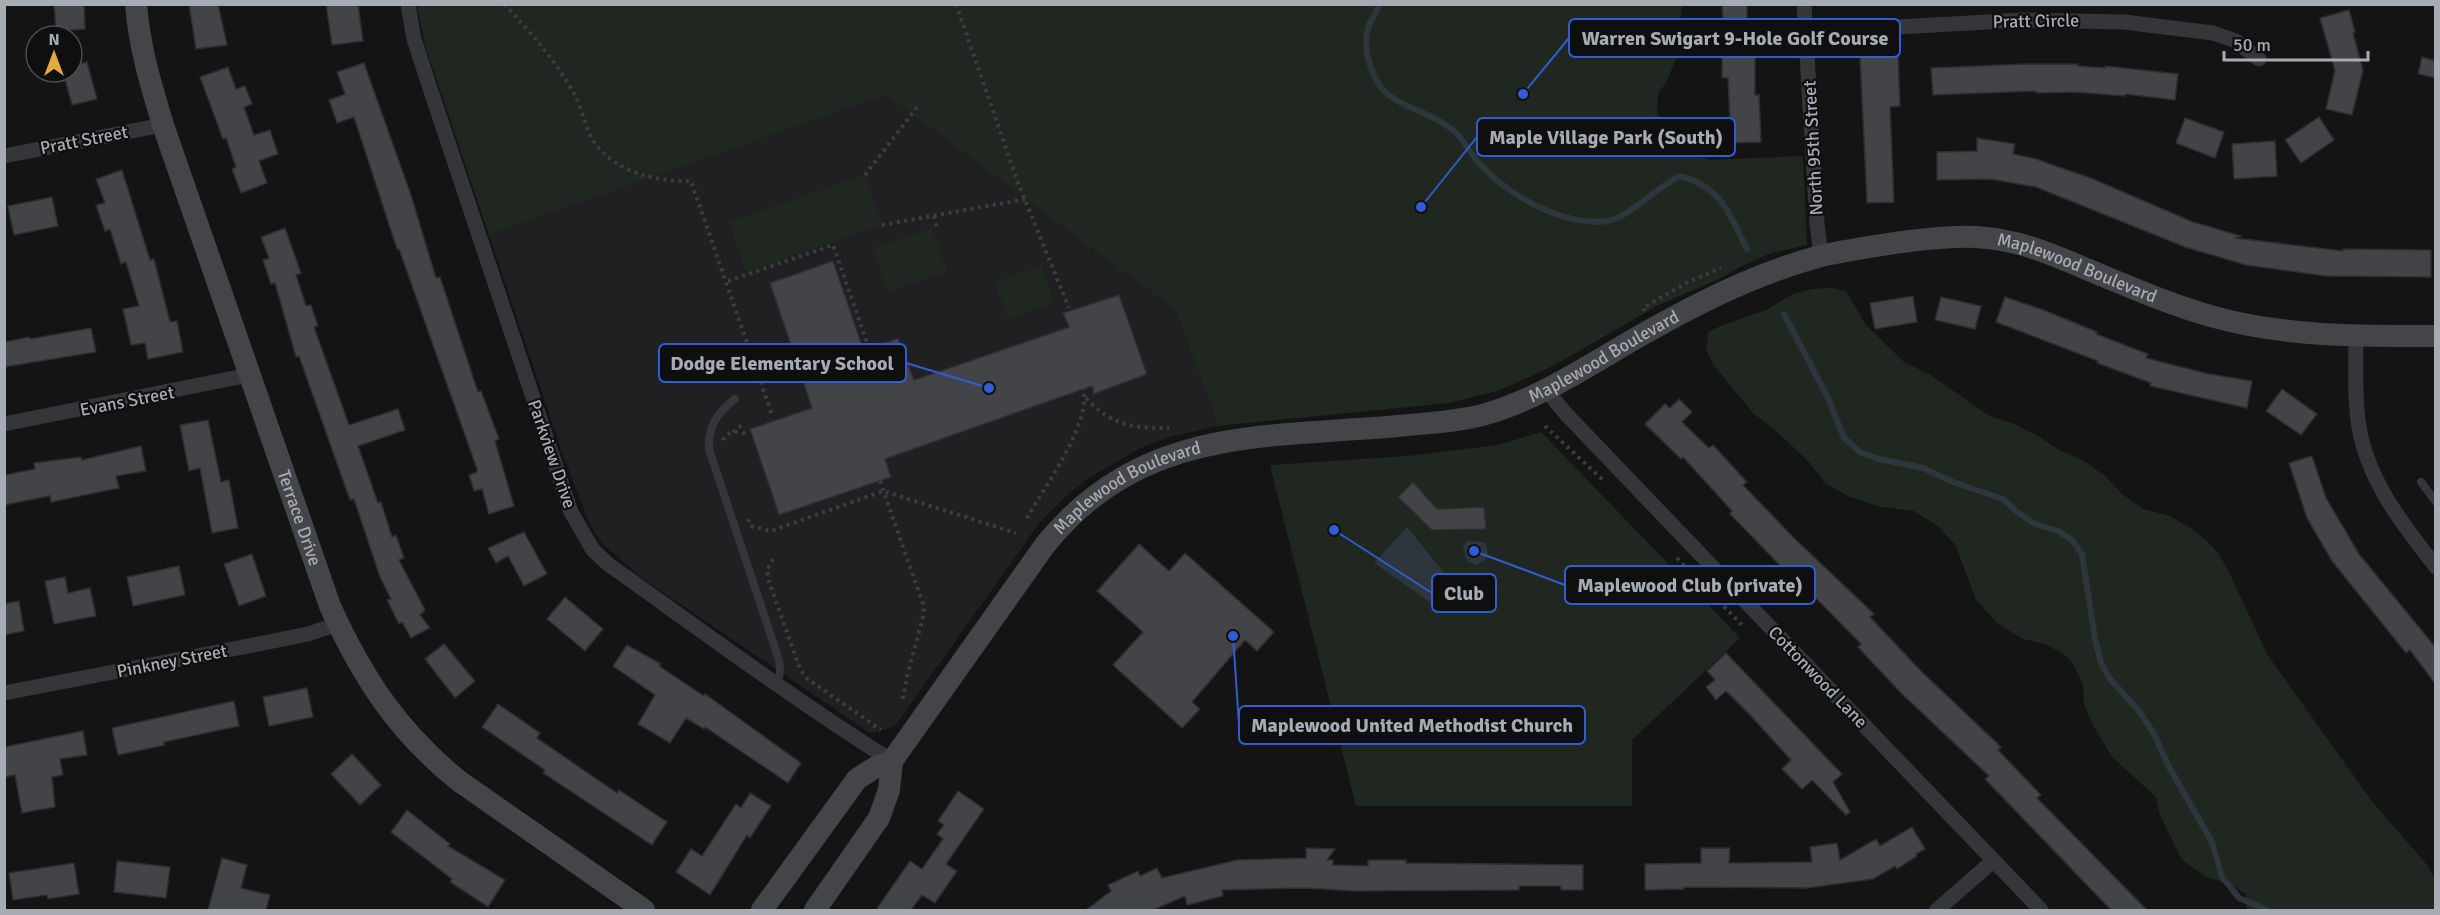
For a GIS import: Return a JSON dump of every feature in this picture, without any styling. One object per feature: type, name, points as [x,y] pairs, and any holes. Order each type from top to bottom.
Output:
[{"type":"street","name":"Terrace Drive","points":[[136,4],[145,66],[163,125],[338,624],[363,673],[384,706],[435,762],[644,910]]},
{"type":"street","name":"Parkview Drive","points":[[408,4],[414,39],[571,512],[593,550],[608,564],[855,739],[892,761]]},
{"type":"street","name":"North 95th Street","points":[[1804,4],[1821,256]]},
{"type":"street","name":"Pratt Circle","points":[[1806,32],[2024,20],[2124,22],[2213,33],[2236,42],[2259,59]]},
{"type":"street","name":"Pratt Street","points":[[4,156],[163,125]]},
{"type":"street","name":"Maplewood Boulevard","points":[[815,910],[879,818],[889,790],[892,761],[1056,531],[1085,503],[1126,474],[1163,457],[1202,446],[1245,439],[1464,418],[1497,411],[1546,390],[1717,295],[1757,278],[1821,256],[1935,238],[2002,239],[2034,247],[2153,297],[2214,317],[2284,330],[2356,336],[2436,336]]},
{"type":"street","points":[[2356,336],[2359,426],[2367,458],[2383,493],[2400,521],[2436,567]]},
{"type":"street","name":"Evans Street","points":[[4,424],[249,375]]},
{"type":"street","name":"Cottonwood Lane","points":[[1546,390],[2041,910]]},
{"type":"street","name":"Pinkney Street","points":[[4,693],[308,634],[338,624]]},
{"type":"street","name":"Maplewood Boulevard","points":[[762,910],[857,779],[876,767],[892,761]]},
{"type":"street","points":[[1937,910],[1993,861]]},
{"type":"lane","points":[[735,399],[716,417],[710,433],[710,449],[779,660],[778,684]]},
{"type":"lane","points":[[2421,482],[2436,502]]},
{"type":"path","points":[[504,4],[546,48],[574,93],[592,138],[607,158],[630,171],[680,181],[691,180],[728,281],[772,415]]},
{"type":"path","points":[[956,4],[1010,158],[1069,308]]},
{"type":"path","points":[[865,175],[918,106]]},
{"type":"path","points":[[882,225],[1026,199]]},
{"type":"path","points":[[934,216],[938,228]]},
{"type":"path","points":[[728,281],[833,245],[879,377]]},
{"type":"path","points":[[1027,518],[1077,432],[1085,398],[1084,389]]},
{"type":"path","points":[[1085,398],[1098,411],[1123,424],[1140,428],[1169,428]]},
{"type":"path","points":[[720,445],[724,436],[744,423]]},
{"type":"path","points":[[732,432],[742,432],[748,435]]},
{"type":"path","points":[[880,481],[923,604],[924,613],[902,703]]},
{"type":"path","points":[[746,514],[751,526],[771,531],[883,491],[1016,533]]},
{"type":"path","points":[[773,559],[767,570],[769,582],[805,677],[881,730]]},
{"type":"shaded area","points":[[417,5],[1682,5],[1677,57],[1666,83],[1658,93],[1657,113],[1688,152],[1710,160],[1803,156],[1807,245],[1771,253],[1657,306],[1553,366],[1498,391],[1449,403],[1218,426],[1176,311],[886,95],[489,235],[425,45]]},
{"type":"shaded area","points":[[886,95],[1176,311],[1218,426],[1169,437],[1143,447],[1090,477],[1065,497],[1040,522],[895,726],[870,733],[639,576],[601,542],[590,525],[563,455],[489,235]]},
{"type":"shaded area","points":[[865,175],[882,225],[747,272],[729,222]]},
{"type":"shaded area","points":[[932,228],[947,272],[888,292],[873,248]]},
{"type":"shaded area","points":[[1041,266],[1054,303],[1008,319],[995,282]]},
{"type":"shaded area","points":[[1831,288],[1846,291],[1866,325],[1904,362],[1929,374],[1988,415],[2014,424],[2059,450],[2084,461],[2143,509],[2170,516],[2206,540],[2219,554],[2229,572],[2267,654],[2371,800],[2428,866],[2435,879],[2435,910],[2246,910],[2246,894],[2230,884],[2206,877],[2182,860],[2160,815],[2156,797],[2112,757],[2093,725],[2084,704],[2083,685],[2072,662],[2064,654],[2045,644],[2023,639],[1997,623],[1976,600],[1956,546],[1938,526],[1914,511],[1881,507],[1850,497],[1826,484],[1807,460],[1753,413],[1715,367],[1706,350],[1708,332],[1766,310],[1793,294],[1812,289]]},
{"type":"shaded area","points":[[1541,432],[1740,638],[1632,740],[1632,806],[1356,806],[1270,465],[1407,456],[1498,445]]},
{"type":"shaded area","points":[[1407,527],[1453,584],[1434,605],[1374,563]]},
{"type":"shaded area","points":[[1466,541],[1485,542],[1487,556],[1485,559],[1475,565],[1467,561],[1463,548]]},
{"type":"building","points":[[54,4],[84,4],[85,29],[84,24],[55,24]]},
{"type":"building","points":[[189,4],[218,4],[227,45],[196,49]]},
{"type":"building","points":[[326,4],[358,4],[363,41],[332,45]]},
{"type":"building","points":[[1722,4],[1747,4],[1747,50],[1755,50],[1755,95],[1759,95],[1761,142],[1731,143],[1728,78],[1722,78],[1722,57],[1720,57],[1720,34],[1724,34]]},
{"type":"building","points":[[2349,10],[2363,70],[2352,115],[2326,109],[2335,70],[2320,18]]},
{"type":"building","points":[[1898,55],[1900,106],[1890,107],[1894,202],[1867,203],[1860,57]]},
{"type":"building","points":[[2422,57],[2436,61],[2436,78],[2418,74]]},
{"type":"building","points":[[87,62],[97,99],[72,105],[66,84],[84,84],[84,63]]},
{"type":"building","points":[[364,63],[411,195],[436,278],[440,277],[478,392],[481,391],[499,439],[495,441],[514,506],[489,514],[482,489],[474,491],[469,475],[477,472],[477,469],[399,249],[397,249],[354,117],[337,123],[329,100],[345,94],[337,72]]},
{"type":"building","points":[[2078,64],[2078,66],[2105,68],[2105,66],[2178,74],[2175,100],[2126,94],[2125,96],[2073,92],[2036,93],[2036,91],[1933,95],[1931,68]]},
{"type":"building","points":[[228,67],[236,89],[245,86],[252,104],[244,107],[254,135],[270,130],[278,154],[259,161],[267,183],[241,193],[232,169],[236,167],[226,138],[223,139],[200,77]]},
{"type":"building","points":[[2319,117],[2334,140],[2301,163],[2285,140]]},
{"type":"building","points":[[2185,118],[2224,132],[2215,158],[2176,143]]},
{"type":"building","points":[[1977,138],[2015,144],[2013,154],[2036,159],[2093,179],[2193,222],[2241,236],[2235,238],[2343,251],[2343,249],[2431,250],[2431,277],[2326,276],[2246,265],[2185,247],[2036,187],[1990,179],[1937,180],[1937,152],[1977,151]]},
{"type":"building","points":[[2275,141],[2277,176],[2234,179],[2232,144]]},
{"type":"building","points":[[122,170],[150,260],[154,259],[170,322],[177,321],[183,352],[148,359],[145,343],[131,345],[123,309],[139,306],[126,262],[121,264],[110,229],[105,231],[96,205],[105,203],[96,179]]},
{"type":"building","points":[[52,197],[58,226],[14,235],[8,206]]},
{"type":"building","points":[[285,228],[301,273],[296,275],[306,306],[311,305],[318,326],[314,327],[349,425],[398,409],[405,430],[358,446],[378,503],[381,502],[392,537],[396,535],[404,558],[399,560],[425,610],[420,615],[430,628],[411,638],[402,622],[399,624],[387,600],[391,599],[380,577],[354,499],[350,500],[299,356],[296,357],[275,283],[271,284],[263,260],[269,258],[261,237]]},
{"type":"building","points":[[833,261],[864,351],[898,338],[914,380],[1069,327],[1063,313],[1119,295],[1147,374],[1094,394],[1092,386],[885,459],[891,477],[779,515],[750,429],[812,408],[770,283]]},
{"type":"building","points":[[1913,296],[1917,322],[1875,329],[1870,303]]},
{"type":"building","points":[[1941,297],[1981,306],[1975,329],[1935,320]]},
{"type":"building","points":[[2005,297],[2046,311],[2148,354],[2146,358],[2209,374],[2252,381],[2247,408],[2150,386],[2151,383],[1996,322]]},
{"type":"building","points":[[91,328],[96,352],[4,367],[4,342]]},
{"type":"building","points":[[2282,389],[2317,414],[2301,435],[2266,411]]},
{"type":"building","points":[[1679,399],[1692,412],[1682,422],[1709,448],[1713,445],[1747,482],[1743,485],[1794,538],[1874,614],[1870,617],[1921,671],[2001,747],[1998,750],[2041,795],[2037,798],[2147,910],[2111,910],[1985,779],[1989,776],[1900,692],[1858,647],[1861,644],[1809,591],[1807,593],[1730,514],[1732,511],[1683,457],[1681,459],[1645,424],[1665,404],[1670,408]]},
{"type":"building","points":[[208,420],[221,482],[229,480],[238,528],[212,533],[200,468],[189,471],[180,425]]},
{"type":"building","points":[[141,446],[146,471],[116,476],[119,488],[51,502],[50,496],[4,505],[4,475],[35,469],[34,463],[81,457],[82,460]]},
{"type":"building","points":[[2312,456],[2326,498],[2359,554],[2436,648],[2436,685],[2410,650],[2406,653],[2332,561],[2307,518],[2289,463]]},
{"type":"building","points":[[1413,482],[1437,509],[1484,507],[1486,529],[1432,530],[1398,497]]},
{"type":"building","points":[[524,532],[547,574],[524,586],[508,556],[496,563],[488,548]]},
{"type":"building","points":[[1139,544],[1169,571],[1185,553],[1274,632],[1257,651],[1245,640],[1192,702],[1200,709],[1182,728],[1113,665],[1143,632],[1097,591]]},
{"type":"building","points":[[252,554],[266,596],[239,606],[224,564]]},
{"type":"building","points":[[179,566],[185,595],[133,606],[127,577]]},
{"type":"building","points":[[65,577],[68,593],[90,588],[96,616],[54,624],[45,581]]},
{"type":"building","points":[[565,597],[603,629],[585,651],[547,619]]},
{"type":"building","points":[[19,601],[24,631],[4,635],[4,604]]},
{"type":"building","points":[[444,644],[475,681],[455,698],[425,659]]},
{"type":"building","points":[[627,645],[661,664],[659,666],[704,696],[705,694],[801,763],[788,783],[705,727],[704,729],[686,718],[670,743],[638,724],[655,695],[613,666]]},
{"type":"building","points":[[1726,653],[1842,774],[1833,782],[1850,812],[1846,815],[1812,780],[1802,789],[1782,769],[1791,760],[1726,691],[1716,700],[1706,687],[1715,680],[1707,671]]},
{"type":"building","points":[[307,688],[313,717],[269,726],[263,697]]},
{"type":"building","points":[[234,701],[239,726],[164,742],[165,745],[118,755],[112,728]]},
{"type":"building","points":[[498,704],[540,733],[537,738],[617,793],[619,790],[667,822],[652,845],[543,773],[545,770],[482,727]]},
{"type":"building","points":[[83,731],[87,755],[60,759],[63,775],[52,777],[55,807],[22,813],[15,775],[4,777],[4,747]]},
{"type":"building","points":[[352,754],[381,785],[360,805],[331,774]]},
{"type":"building","points":[[958,791],[984,809],[946,864],[957,871],[935,903],[922,895],[911,910],[876,910],[910,861],[922,869],[943,839],[937,834],[944,825],[938,821]]},
{"type":"building","points":[[750,793],[771,806],[750,838],[747,835],[710,895],[676,872],[691,849],[702,856],[736,804],[741,808]]},
{"type":"building","points":[[407,810],[450,844],[448,846],[505,880],[488,907],[450,882],[452,879],[391,832]]},
{"type":"building","points":[[1912,827],[1925,849],[1897,869],[1895,866],[1873,879],[1807,888],[1684,887],[1684,889],[1645,890],[1645,864],[1701,863],[1701,848],[1730,848],[1729,863],[1812,862],[1810,847],[1837,843],[1840,860],[1876,839],[1880,846]]},
{"type":"building","points":[[1306,848],[1335,849],[1327,860],[1333,860],[1333,865],[1368,866],[1368,860],[1406,860],[1406,863],[1583,865],[1583,890],[1561,890],[1561,886],[1519,886],[1519,890],[1354,891],[1305,888],[1222,890],[1223,896],[1187,905],[1185,896],[1153,910],[1086,910],[1111,891],[1108,885],[1138,871],[1140,876],[1157,868],[1162,878],[1237,860],[1306,858]]},
{"type":"building","points":[[222,858],[247,865],[241,888],[270,895],[266,910],[208,910]]},
{"type":"building","points":[[117,861],[170,867],[166,898],[114,892]]},
{"type":"building","points":[[74,863],[79,894],[48,899],[47,895],[13,900],[9,873]]},
{"type":"waterway","points":[[1380,4],[1369,25],[1366,44],[1370,65],[1379,84],[1393,98],[1453,130],[1478,162],[1502,185],[1548,211],[1565,217],[1598,222],[1609,221],[1630,211],[1680,176],[1706,187],[1715,195],[1729,213],[1747,249]]},
{"type":"waterway","points":[[1784,314],[1828,398],[1844,438],[1860,452],[1879,459],[1923,468],[1953,482],[2003,499],[2035,524],[2058,531],[2072,540],[2082,554],[2101,663],[2110,679],[2139,711],[2154,734],[2169,767],[2212,842],[2222,877],[2239,898],[2267,910]]},
{"type":"place","name":"Warren Swigart 9-Hole Golf Course","points":[[1523,94]]},
{"type":"place","name":"Maple Village Park (South)","points":[[1421,207]]},
{"type":"place","name":"Dodge Elementary School","points":[[989,388]]},
{"type":"place","name":"Club","points":[[1334,530]]},
{"type":"place","name":"Maplewood Club (private)","points":[[1474,551]]},
{"type":"place","name":"Maplewood United Methodist Church","points":[[1233,636]]}]
